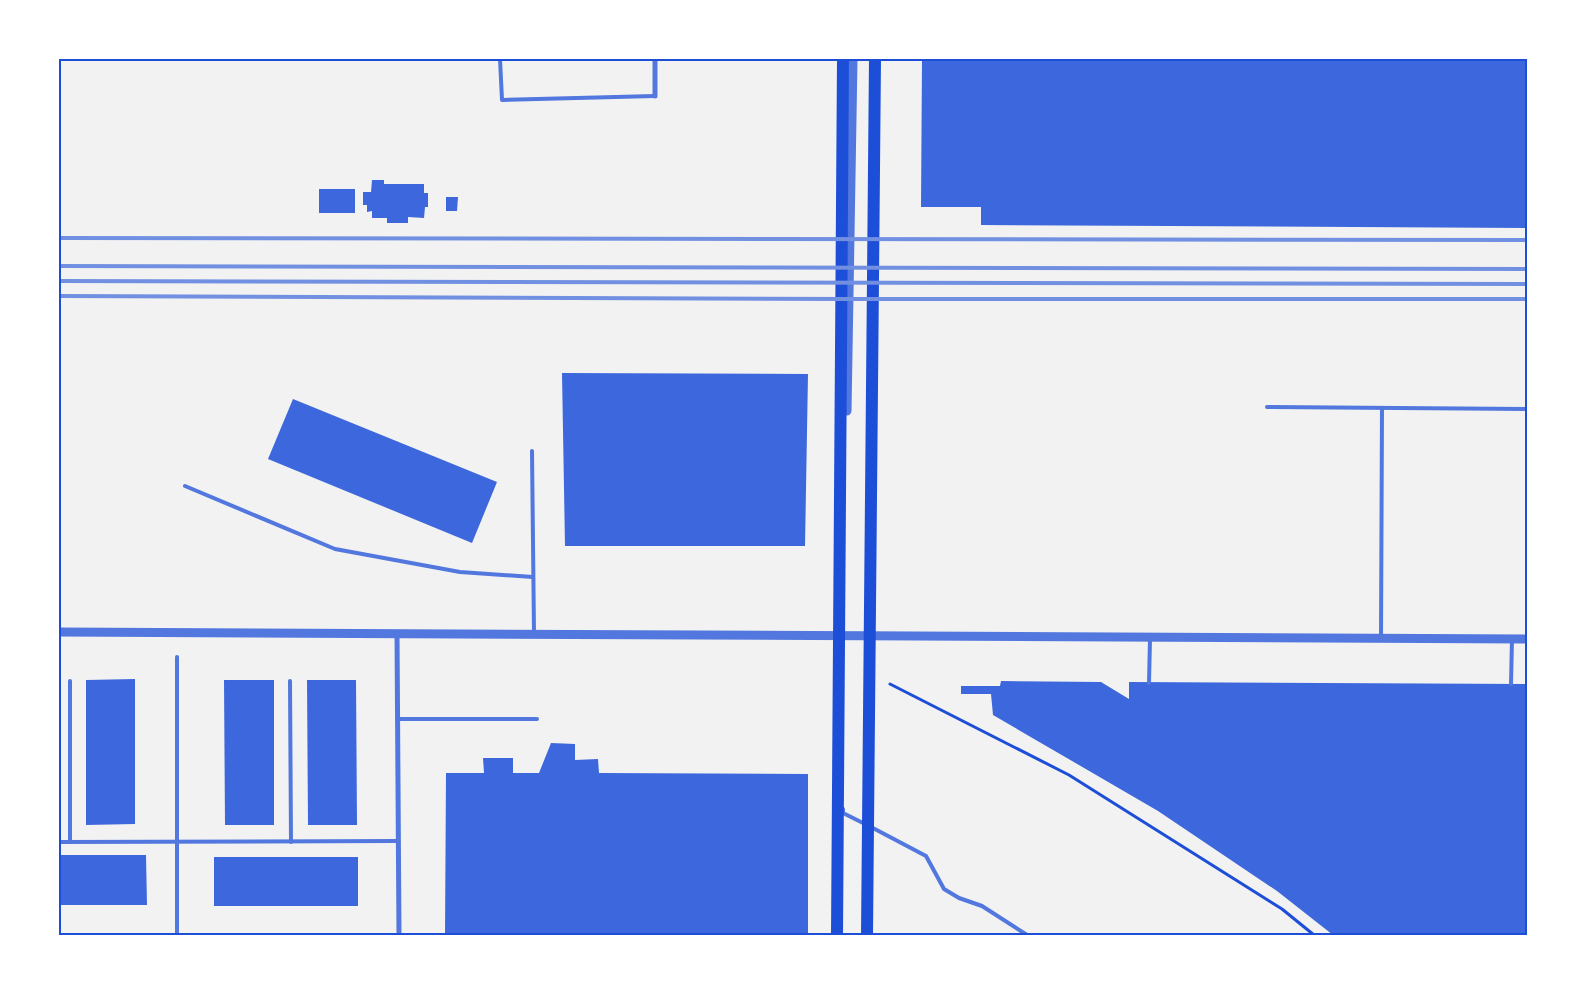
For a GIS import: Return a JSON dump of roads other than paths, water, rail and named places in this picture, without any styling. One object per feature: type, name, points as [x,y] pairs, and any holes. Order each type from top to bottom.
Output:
[{"type":"main road","points":[[837,935],[843,59]]},
{"type":"main road","points":[[867,935],[875,59]]},
{"type":"street","points":[[655,59],[655,96]]},
{"type":"street","points":[[843,635],[853,59]]},
{"type":"street","points":[[59,632],[397,632],[1527,639]]},
{"type":"street","points":[[397,632],[399,935]]},
{"type":"lane","points":[[500,59],[502,100],[655,96]]},
{"type":"lane","points":[[1267,407],[1527,409]]},
{"type":"lane","points":[[1381,638],[1382,408]]},
{"type":"lane","points":[[532,451],[534,633]]},
{"type":"lane","points":[[185,486],[335,549],[460,572],[533,577]]},
{"type":"lane","points":[[843,635],[843,813],[926,856],[944,889],[959,898],[982,906],[1027,935]]},
{"type":"lane","points":[[1149,683],[1150,636]]},
{"type":"lane","points":[[1511,684],[1512,639]]},
{"type":"lane","points":[[177,657],[177,935]]},
{"type":"lane","points":[[290,681],[290,842]]},
{"type":"lane","points":[[70,682],[70,842]]},
{"type":"lane","points":[[397,719],[537,719]]},
{"type":"lane","points":[[59,842],[398,841]]},
{"type":"railway","points":[[59,238],[1527,240]]},
{"type":"railway","points":[[59,266],[1527,269]]},
{"type":"railway","points":[[59,281],[1527,284]]},
{"type":"railway","points":[[59,296],[1527,299]]}]
